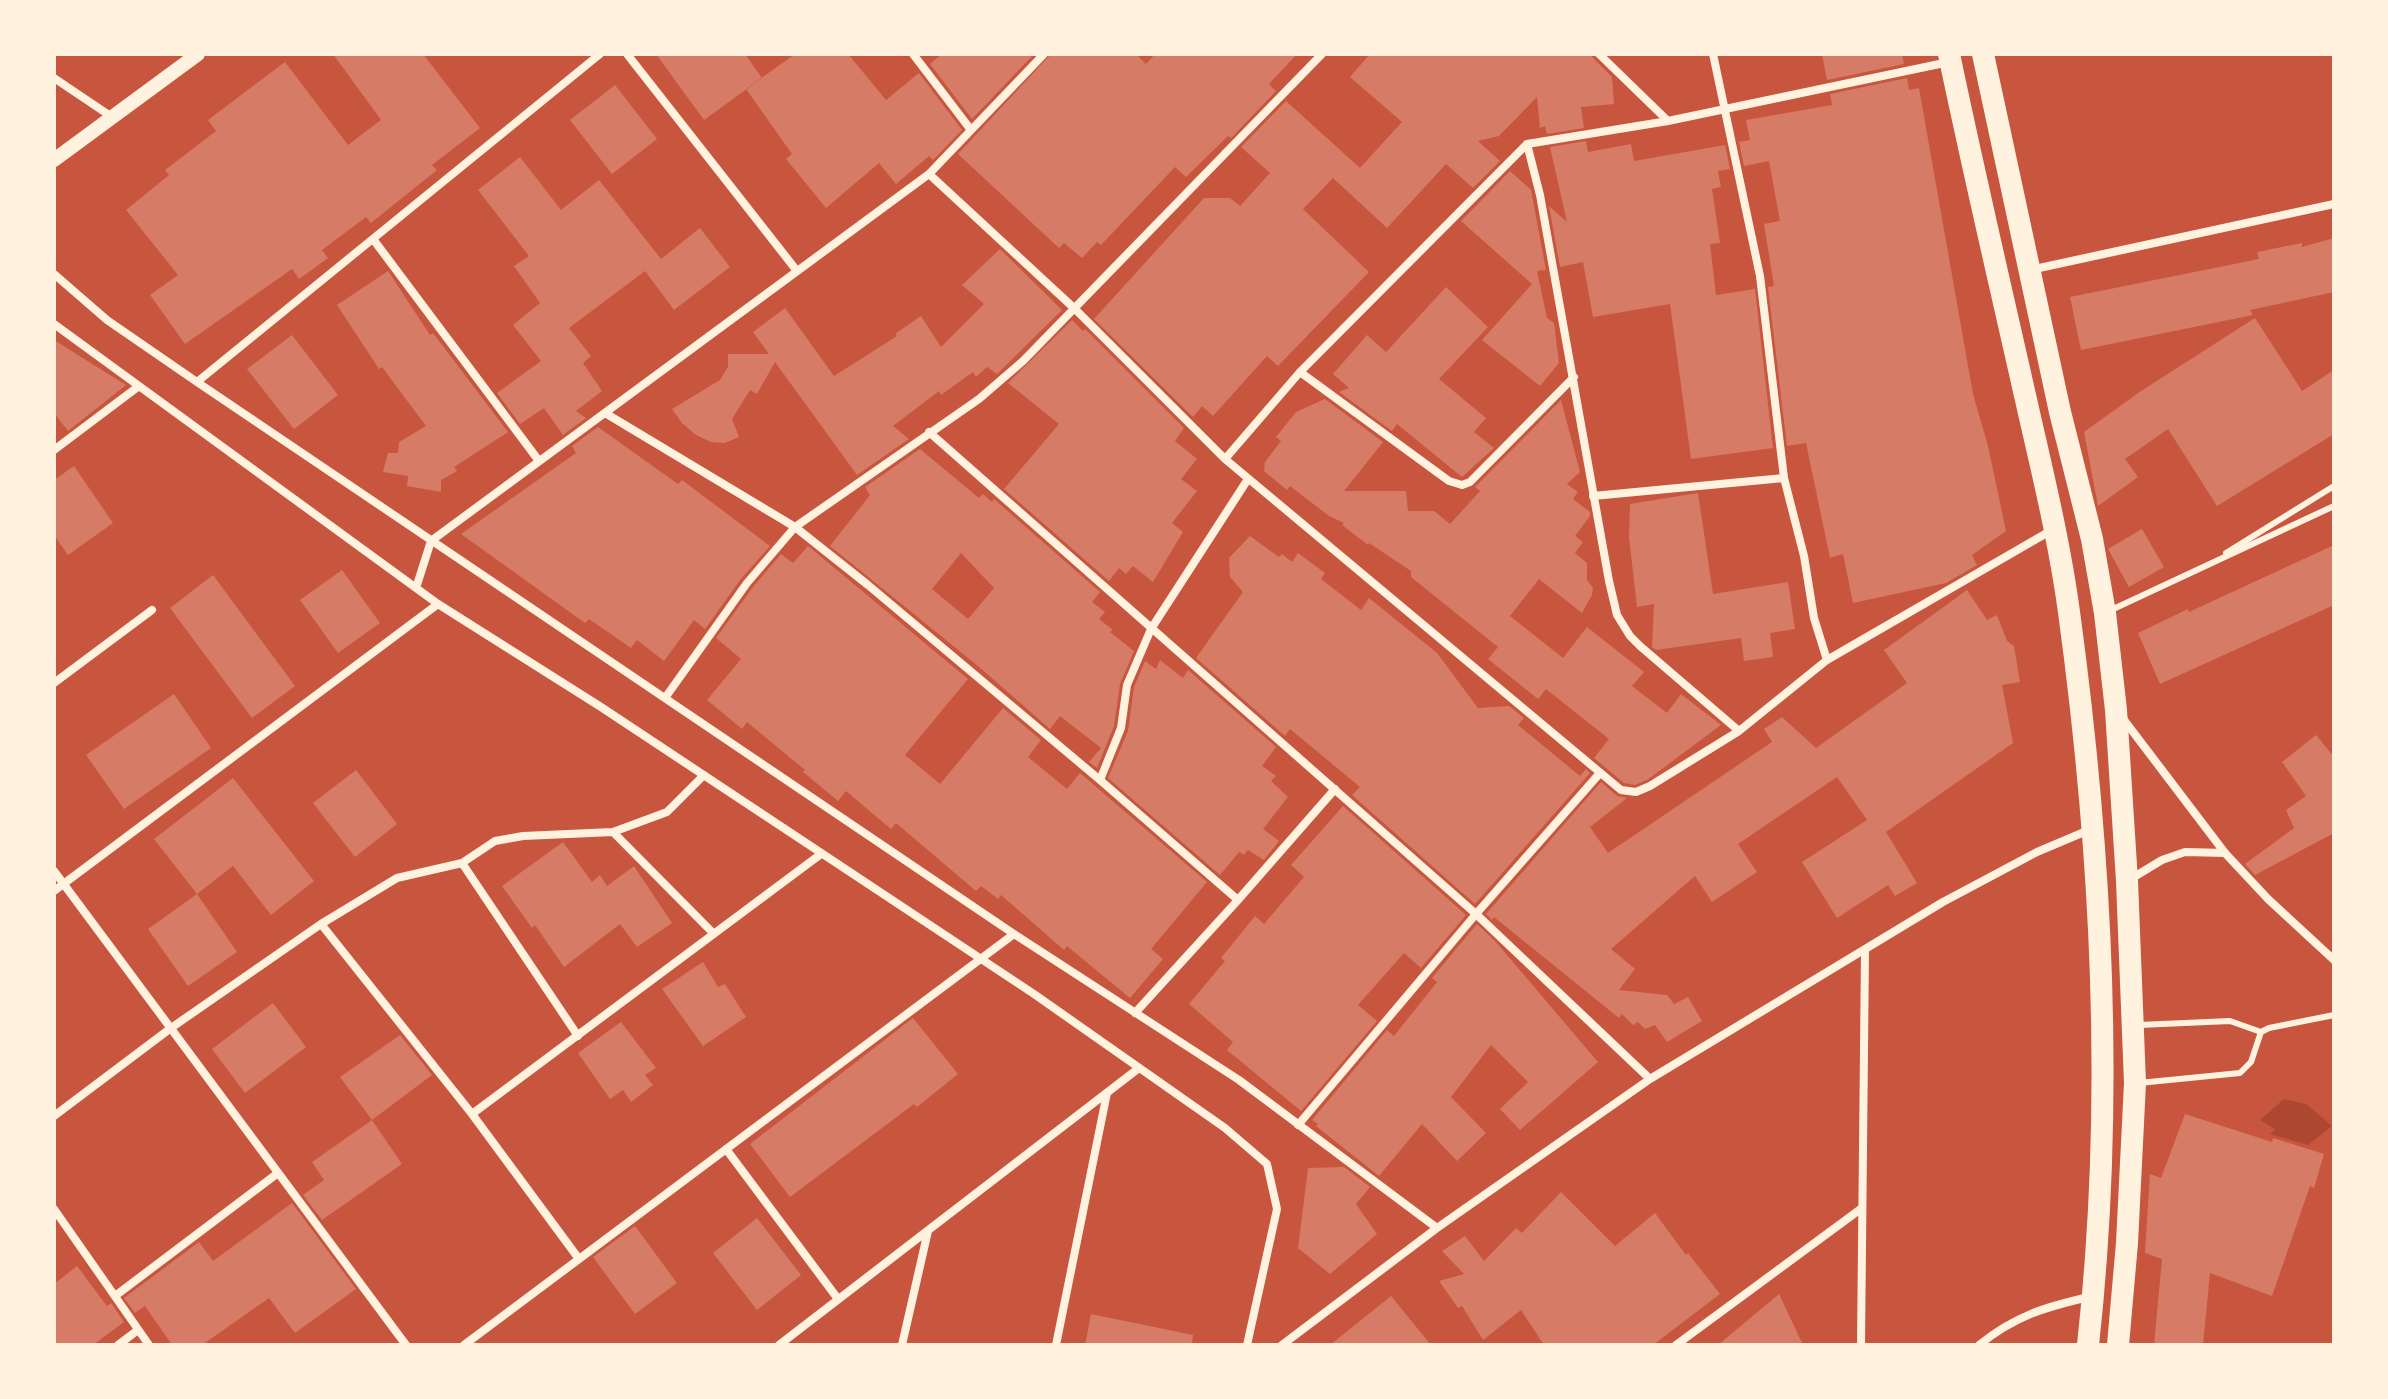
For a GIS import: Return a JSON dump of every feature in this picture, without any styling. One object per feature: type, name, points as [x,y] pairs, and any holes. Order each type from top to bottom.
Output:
[{"type":"highway","points":[[1983,54],[2060,412],[2092,539],[2105,613],[2116,710],[2135,1083],[2118,1345]]},
{"type":"highway","points":[[1950,58],[2055,529],[2069,611],[2093,828],[2104,1073],[2088,1345]]},
{"type":"street","points":[[54,160],[198,54]]},
{"type":"street","points":[[197,382],[600,54]]},
{"type":"street","points":[[627,54],[797,271]]},
{"type":"street","points":[[913,54],[971,130]]},
{"type":"street","points":[[416,588],[431,541],[929,174],[1044,54]]},
{"type":"street","points":[[665,698],[747,583],[795,527],[979,399],[1023,361],[1322,54]]},
{"type":"street","points":[[1599,54],[1668,121]]},
{"type":"street","points":[[1713,54],[1760,276],[1784,478],[1804,556],[1814,618],[1827,660]]},
{"type":"street","points":[[1225,459],[1300,372],[1527,144],[1668,121],[1950,58]]},
{"type":"street","points":[[54,78],[112,117]]},
{"type":"street","points":[[1527,144],[1540,195],[1609,581],[1623,625],[1640,646],[1739,731]]},
{"type":"street","points":[[929,174],[1075,309],[1225,459],[1621,790],[1642,790],[1739,731],[1827,660],[2055,529]]},
{"type":"street","points":[[2029,270],[2334,204]]},
{"type":"street","points":[[373,239],[539,461]]},
{"type":"street","points":[[54,274],[107,320],[197,382],[1014,934],[1239,1080],[1437,1228]]},
{"type":"street","points":[[54,324],[438,604],[704,775],[1225,1128],[1267,1164],[1277,1209],[1247,1345]]},
{"type":"street","points":[[1300,372],[1449,481],[1462,485],[1470,482],[1574,377]]},
{"type":"street","points":[[54,450],[139,386]]},
{"type":"street","points":[[605,413],[795,527],[1100,780],[1238,900]]},
{"type":"street","points":[[929,432],[1476,914],[1650,1079]]},
{"type":"street","points":[[1593,496],[1784,478]]},
{"type":"street","points":[[1100,780],[1120,733],[1127,685],[1151,629],[1248,479]]},
{"type":"street","points":[[54,891],[438,604]]},
{"type":"street","points":[[54,683],[152,610]]},
{"type":"street","points":[[2116,710],[2225,853],[2268,899],[2334,960]]},
{"type":"street","points":[[1298,1125],[1600,773]]},
{"type":"street","points":[[54,1116],[171,1028],[321,924],[397,878],[462,863],[495,841],[523,836],[613,832],[667,812],[704,775]]},
{"type":"street","points":[[1135,1013],[1335,789]]},
{"type":"street","points":[[1282,1345],[1437,1228],[1650,1079],[1943,902],[2037,852],[2093,828]]},
{"type":"street","points":[[613,832],[714,934]]},
{"type":"street","points":[[2127,881],[2162,860],[2185,852],[2225,853]]},
{"type":"street","points":[[472,1114],[821,854]]},
{"type":"street","points":[[462,863],[578,1036]]},
{"type":"street","points":[[54,871],[406,1345]]},
{"type":"street","points":[[321,924],[472,1114],[579,1259]]},
{"type":"street","points":[[464,1345],[1014,934]]},
{"type":"street","points":[[1861,1345],[1865,951]]},
{"type":"street","points":[[779,1345],[1139,1068]]},
{"type":"street","points":[[1056,1345],[1108,1092]]},
{"type":"street","points":[[726,1149],[838,1299]]},
{"type":"street","points":[[115,1296],[278,1173]]},
{"type":"street","points":[[1676,1345],[1862,1208]]},
{"type":"street","points":[[54,1209],[149,1345]]},
{"type":"street","points":[[902,1345],[928,1231]]},
{"type":"street","points":[[1979,1345],[2024,1315],[2093,1296]]},
{"type":"street","points":[[118,1345],[138,1330]]},
{"type":"lane","points":[[2202,567],[2334,486]]},
{"type":"lane","points":[[2105,613],[2334,506]]},
{"type":"lane","points":[[2135,1083],[2240,1073],[2251,1062],[2261,1032],[2334,1015]]},
{"type":"lane","points":[[2133,1025],[2230,1021],[2261,1032]]},
{"type":"shaded area","points":[[2284,1099],[2306,1104],[2332,1126],[2308,1145],[2270,1134],[2275,1129],[2260,1120]]},
{"type":"building","points":[[333,54],[423,54],[480,128],[432,165],[437,170],[371,223],[366,217],[322,250],[328,258],[299,279],[292,269],[185,344],[150,295],[178,275],[126,210],[169,175],[165,170],[216,131],[208,120],[285,62],[348,145],[381,120]]},
{"type":"building","points":[[656,54],[745,54],[762,78],[704,120]]},
{"type":"building","points":[[795,54],[848,54],[886,100],[919,73],[962,130],[933,160],[929,156],[896,184],[879,163],[826,208],[786,159],[792,154],[746,89]]},
{"type":"building","points":[[942,54],[1034,54],[972,119],[930,64]]},
{"type":"building","points":[[1051,54],[1136,54],[1146,64],[1155,54],[1297,54],[1269,84],[1276,91],[1231,138],[1228,136],[1186,177],[1175,167],[1101,245],[1097,242],[1082,258],[1064,243],[1059,248],[958,154]]},
{"type":"building","points":[[1370,54],[1589,54],[1612,77],[1614,104],[1581,107],[1584,128],[1547,134],[1545,126],[1540,128],[1537,97],[1499,136],[1478,141],[1500,161],[1473,188],[1446,164],[1387,228],[1333,178],[1303,209],[1369,272],[1278,366],[1267,356],[1213,416],[1202,406],[1193,417],[1094,319],[1204,198],[1230,198],[1240,206],[1270,173],[1241,147],[1286,101],[1360,168],[1402,122],[1350,77]]},
{"type":"building","points":[[1822,54],[1902,54],[1904,64],[1827,80]]},
{"type":"building","points":[[1907,78],[1909,90],[1919,88],[1973,394],[1988,446],[2006,531],[1972,555],[1977,565],[1946,583],[1853,603],[1843,554],[1830,558],[1806,443],[1787,446],[1768,287],[1774,286],[1764,224],[1780,221],[1769,161],[1744,166],[1739,142],[1750,140],[1746,120],[1832,105],[1830,94]]},
{"type":"building","points":[[615,85],[657,139],[612,174],[570,120]]},
{"type":"building","points":[[1586,141],[1588,152],[1631,144],[1634,161],[1725,145],[1730,169],[1718,171],[1721,187],[1712,189],[1720,243],[1710,244],[1716,295],[1755,289],[1773,448],[1691,459],[1670,304],[1593,317],[1583,262],[1560,267],[1549,206],[1567,222],[1550,147]]},
{"type":"building","points":[[520,157],[561,210],[599,180],[661,259],[700,228],[730,267],[674,310],[645,271],[569,328],[591,356],[583,363],[602,391],[576,411],[586,418],[563,435],[544,408],[520,424],[497,393],[541,361],[513,325],[540,303],[514,266],[529,256],[478,190]]},
{"type":"building","points":[[1510,171],[1531,190],[1546,270],[1537,271],[1547,318],[1554,323],[1559,363],[1540,386],[1482,340],[1532,284],[1461,221]]},
{"type":"building","points":[[2334,238],[2334,292],[2250,310],[2253,315],[2081,350],[2070,297],[2259,259],[2257,252],[2302,243],[2302,247]]},
{"type":"building","points":[[1000,249],[1062,310],[997,374],[987,367],[976,377],[973,372],[941,395],[939,391],[893,426],[909,439],[857,475],[775,362],[757,394],[750,390],[732,419],[739,437],[725,443],[711,442],[696,435],[672,409],[720,380],[728,367],[728,354],[769,354],[753,332],[785,308],[834,376],[897,336],[895,334],[921,316],[941,347],[984,304],[962,285]]},
{"type":"building","points":[[388,271],[430,335],[433,333],[508,432],[454,467],[457,471],[441,480],[441,492],[407,486],[408,476],[383,472],[388,453],[398,453],[399,442],[426,426],[382,367],[379,369],[337,305]]},
{"type":"building","points":[[1446,287],[1488,327],[1439,379],[1486,418],[1474,432],[1494,448],[1462,477],[1397,424],[1392,431],[1339,392],[1349,388],[1333,374],[1367,335],[1386,352]]},
{"type":"building","points":[[2255,318],[2302,391],[2334,370],[2334,434],[2217,506],[2168,429],[2125,459],[2138,477],[2098,506],[2084,432],[2141,391]]},
{"type":"building","points":[[1072,320],[1083,331],[1085,329],[1184,428],[1175,441],[1197,459],[1181,479],[1197,491],[1172,523],[1183,532],[1153,582],[1133,566],[1126,574],[1119,568],[1109,581],[1004,489],[1059,424],[1008,383]]},
{"type":"building","points":[[292,335],[338,395],[294,429],[247,369]]},
{"type":"building","points":[[54,340],[126,385],[68,431],[54,413]]},
{"type":"building","points":[[1325,399],[1383,442],[1344,491],[1406,491],[1408,511],[1434,511],[1450,524],[1480,491],[1475,487],[1561,400],[1580,472],[1567,484],[1578,492],[1573,499],[1590,512],[1575,536],[1583,542],[1575,553],[1587,563],[1587,580],[1593,588],[1592,595],[1582,613],[1539,579],[1510,616],[1563,658],[1587,627],[1644,672],[1632,686],[1667,713],[1681,694],[1721,725],[1647,780],[1635,785],[1624,783],[1594,758],[1609,739],[1546,689],[1538,699],[1488,659],[1498,647],[1411,577],[1411,571],[1368,545],[1342,525],[1344,523],[1329,516],[1290,486],[1287,490],[1264,471],[1265,462],[1281,441],[1276,437],[1296,412]]},
{"type":"building","points":[[598,427],[678,484],[682,480],[770,546],[741,579],[705,629],[694,620],[664,661],[637,640],[631,648],[589,619],[585,623],[461,534],[576,453],[572,446]]},
{"type":"building","points":[[920,449],[979,498],[983,494],[992,502],[994,499],[1100,592],[1092,602],[1105,612],[1099,619],[1134,651],[1120,684],[1114,726],[1097,768],[1089,762],[1101,748],[1060,716],[1050,729],[830,546],[870,495],[865,487]],"holes":[[[961,553],[994,588],[968,619],[932,589]]]},
{"type":"building","points":[[74,466],[113,523],[68,555],[54,535],[54,480]]},
{"type":"building","points":[[1698,493],[1713,594],[1788,582],[1795,629],[1770,633],[1773,657],[1744,661],[1741,638],[1656,650],[1652,647],[1654,604],[1637,607],[1629,537],[1630,504]]},
{"type":"building","points":[[2142,529],[2164,567],[2129,587],[2108,549]]},
{"type":"building","points":[[1250,536],[1279,557],[1282,554],[1292,562],[1298,553],[1325,573],[1321,579],[1361,610],[1369,598],[1437,653],[1478,708],[1509,706],[1524,718],[1518,725],[1580,776],[1586,769],[1590,773],[1475,904],[1352,795],[1360,787],[1290,729],[1285,736],[1196,658],[1243,592],[1230,577],[1229,558]]},
{"type":"building","points":[[2334,545],[2334,605],[2160,684],[2138,633]]},
{"type":"building","points":[[808,546],[968,679],[905,755],[940,784],[1003,708],[1041,740],[1028,757],[1067,789],[1080,773],[1207,882],[1151,949],[1163,959],[1130,998],[1067,946],[1064,950],[1001,895],[998,899],[981,886],[976,891],[896,823],[891,829],[846,791],[838,801],[747,722],[742,729],[707,700],[741,659],[716,638],[781,554],[793,563]]},
{"type":"building","points":[[342,570],[380,623],[338,653],[300,600]]},
{"type":"building","points":[[213,575],[295,686],[252,718],[170,608]]},
{"type":"building","points":[[1967,590],[1987,620],[1997,615],[2007,641],[2014,646],[2020,682],[2002,685],[2013,743],[1886,832],[1917,883],[1895,896],[1888,885],[1837,918],[1802,862],[1867,820],[1837,777],[1738,844],[1757,872],[1712,902],[1695,876],[1611,949],[1635,969],[1619,990],[1667,995],[1674,1004],[1688,997],[1702,1021],[1667,1042],[1655,1025],[1645,1029],[1638,1022],[1633,1025],[1622,1014],[1619,1018],[1494,917],[1492,920],[1486,914],[1601,782],[1617,796],[1627,798],[1590,827],[1608,853],[1772,742],[1764,729],[1782,717],[1816,748],[1907,683],[1884,650]]},
{"type":"building","points":[[1160,660],[1183,678],[1188,670],[1276,747],[1262,766],[1276,776],[1271,781],[1288,797],[1263,829],[1279,841],[1264,860],[1248,850],[1244,855],[1239,852],[1220,875],[1108,778],[1128,731],[1134,687],[1145,661],[1156,669]]},
{"type":"building","points":[[174,694],[211,748],[124,809],[86,755]]},
{"type":"building","points":[[2316,735],[2334,757],[2334,833],[2255,875],[2245,864],[2294,828],[2286,810],[2306,796],[2282,762]]},
{"type":"building","points":[[356,770],[397,824],[355,857],[313,803]]},
{"type":"building","points":[[233,778],[314,881],[271,915],[233,866],[197,894],[154,839]]},
{"type":"building","points":[[1343,806],[1466,915],[1421,968],[1404,953],[1358,1005],[1377,1021],[1301,1111],[1227,1050],[1233,1042],[1189,1004],[1225,961],[1221,958],[1255,916],[1264,924],[1304,877],[1291,865]]},
{"type":"building","points":[[563,842],[592,882],[600,875],[607,886],[634,866],[672,923],[637,947],[620,924],[564,967],[535,925],[532,928],[502,886]]},
{"type":"building","points":[[197,894],[237,952],[188,986],[148,929]]},
{"type":"building","points":[[1477,924],[1598,1062],[1520,1130],[1500,1109],[1528,1082],[1491,1045],[1451,1097],[1486,1133],[1457,1161],[1422,1124],[1379,1176],[1312,1120],[1387,1030],[1394,1036],[1437,982],[1432,978]]},
{"type":"building","points":[[703,962],[718,987],[725,984],[746,1017],[703,1046],[662,989]]},
{"type":"building","points":[[273,1003],[306,1047],[245,1093],[212,1049]]},
{"type":"building","points":[[913,1018],[958,1074],[917,1107],[914,1104],[790,1197],[750,1144]]},
{"type":"building","points":[[621,1022],[656,1068],[645,1075],[653,1085],[631,1102],[623,1090],[610,1099],[578,1053]]},
{"type":"building","points":[[400,1035],[432,1075],[372,1120],[340,1077]]},
{"type":"building","points":[[2185,1114],[2272,1142],[2273,1138],[2324,1154],[2272,1296],[2210,1273],[2203,1345],[2154,1345],[2162,1259],[2145,1253],[2150,1174],[2161,1178]]},
{"type":"building","points":[[372,1120],[402,1164],[322,1220],[303,1195],[324,1180],[312,1162]]},
{"type":"building","points":[[1344,1167],[1370,1187],[1356,1204],[1377,1234],[1330,1274],[1298,1248],[1308,1168]]},
{"type":"building","points":[[1561,1192],[1615,1246],[1655,1213],[1720,1294],[1653,1345],[1544,1345],[1521,1310],[1483,1340],[1462,1306],[1458,1308],[1439,1281],[1464,1274],[1442,1251],[1465,1236],[1484,1261],[1516,1228],[1522,1233]]},
{"type":"building","points":[[292,1203],[356,1289],[295,1333],[269,1298],[202,1345],[172,1345],[145,1306],[135,1313],[124,1298],[199,1242],[213,1261]]},
{"type":"building","points":[[757,1218],[801,1275],[757,1310],[713,1253]]},
{"type":"building","points":[[635,1226],[677,1283],[635,1314],[593,1257]]},
{"type":"building","points":[[77,1266],[107,1306],[111,1303],[124,1322],[93,1345],[54,1345],[54,1284]]},
{"type":"building","points":[[1779,1294],[1803,1345],[1718,1345]]},
{"type":"building","points":[[1391,1296],[1431,1345],[1330,1345]]},
{"type":"building","points":[[1091,1314],[1193,1335],[1192,1345],[1085,1345]]}]
